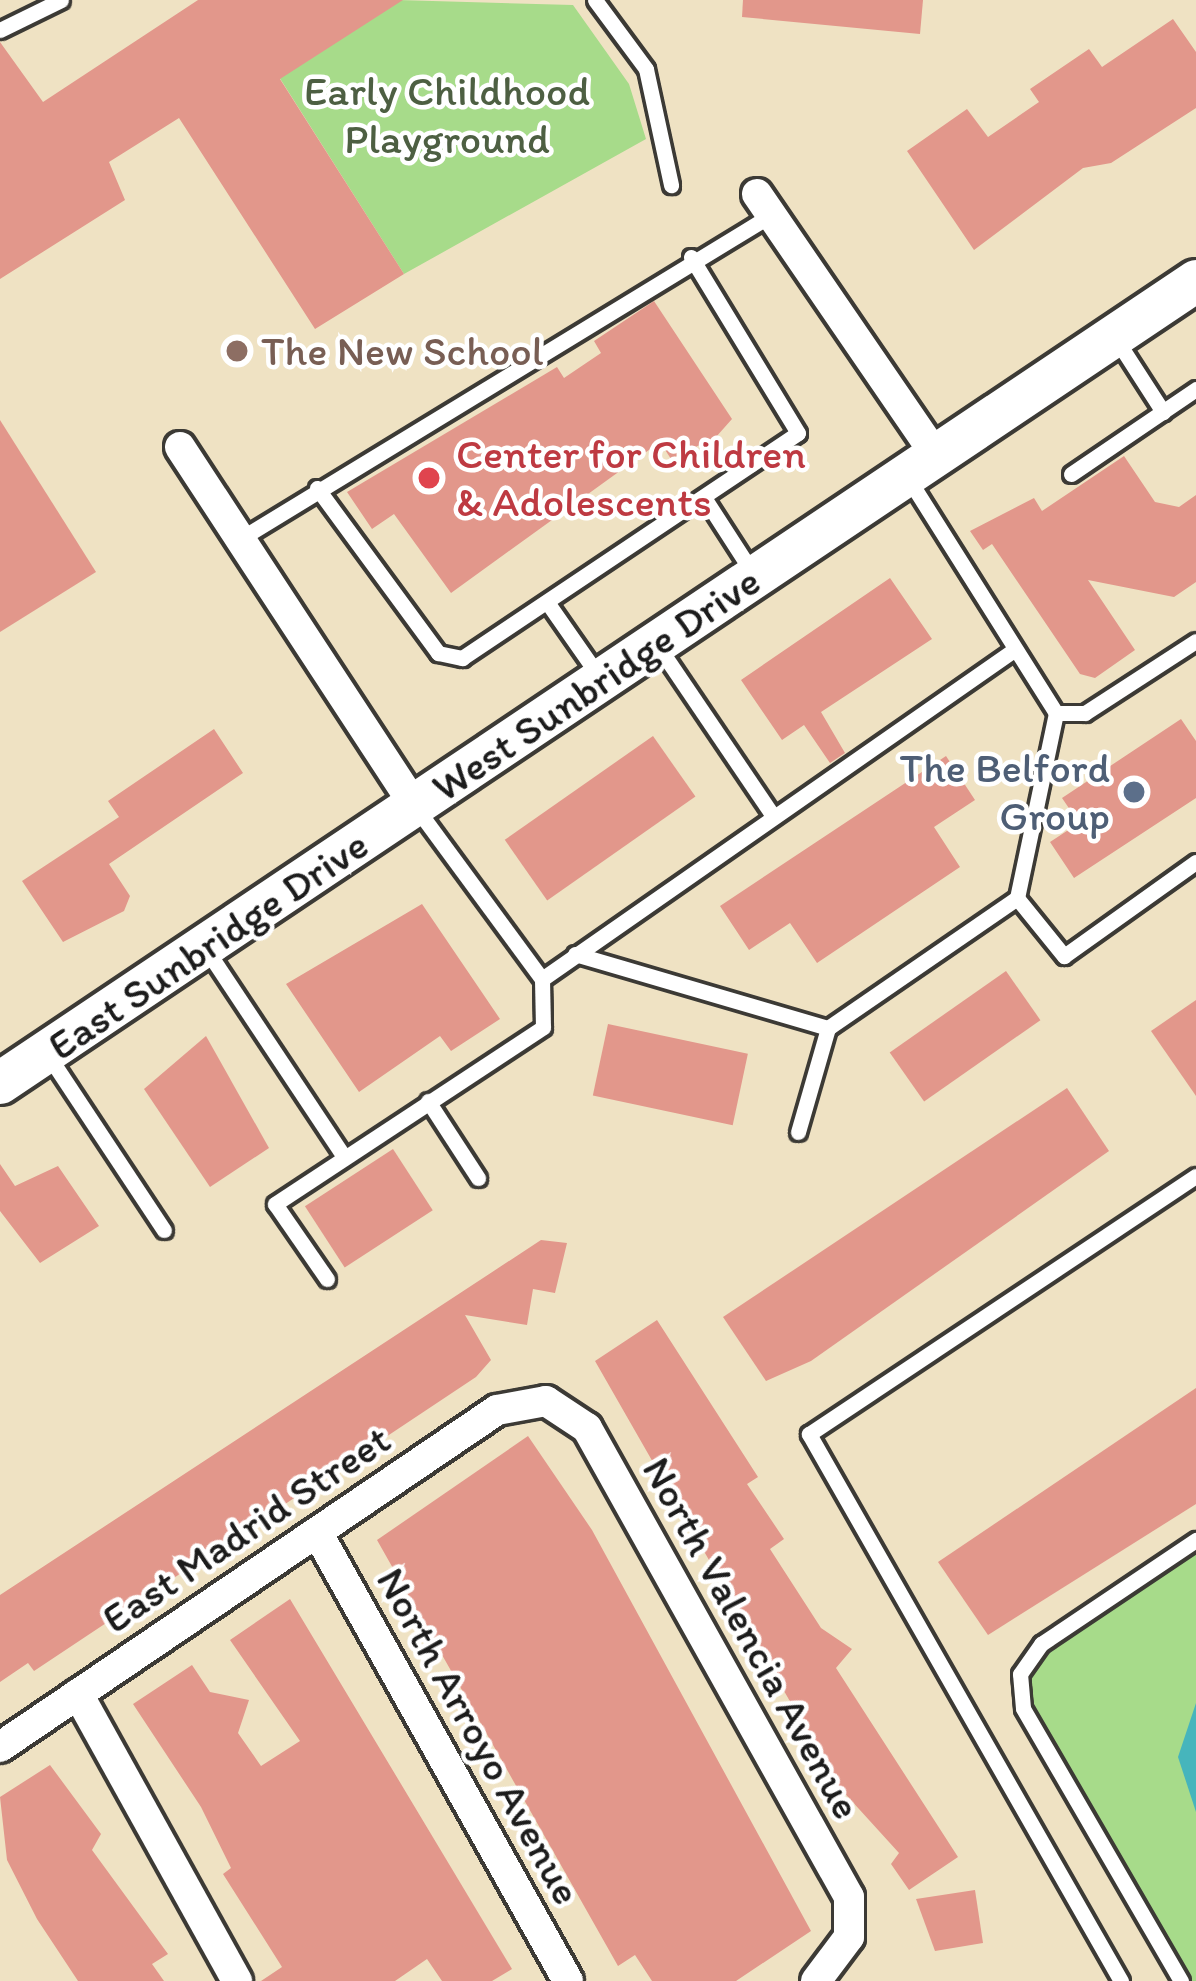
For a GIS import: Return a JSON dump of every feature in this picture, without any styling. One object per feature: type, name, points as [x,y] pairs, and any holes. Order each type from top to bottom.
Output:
[{"type":"street","points":[[764,204],[921,465]]},
{"type":"street","name":"West Sunbridge Drive","points":[[415,806],[1196,281]]},
{"type":"street","points":[[179,447],[415,806]]},
{"type":"street","name":"East Sunbridge Drive","points":[[0,1083],[415,806]]},
{"type":"street","name":"East Madrid Street","points":[[0,1747],[496,1410],[546,1401]]},
{"type":"street","name":"North Valencia Avenue","points":[[546,1401],[587,1428],[849,1897],[849,1937],[816,1981]]},
{"type":"street","name":"North Arroyo Avenue","points":[[317,1532],[568,1981]]},
{"type":"street","points":[[78,1694],[237,1981]]},
{"type":"lane","points":[[0,30],[61,0]]},
{"type":"lane","points":[[595,0],[646,69],[671,185]]},
{"type":"lane","points":[[240,539],[691,257],[764,204]]},
{"type":"lane","points":[[316,488],[445,659],[547,602],[790,443],[798,424],[691,257]]},
{"type":"lane","points":[[1114,336],[1162,412]]},
{"type":"lane","points":[[1071,474],[1196,389]]},
{"type":"lane","points":[[798,1132],[828,1028],[1016,898],[1056,713],[1011,652],[921,465]]},
{"type":"lane","points":[[705,499],[755,577]]},
{"type":"lane","points":[[547,602],[602,681]]},
{"type":"lane","points":[[1056,713],[1085,713],[1196,641]]},
{"type":"lane","points":[[658,646],[773,816]]},
{"type":"lane","points":[[542,979],[1011,652]]},
{"type":"lane","points":[[327,1279],[274,1204],[543,1027],[542,979],[415,806]]},
{"type":"lane","points":[[1016,898],[1064,956],[1196,862]]},
{"type":"lane","points":[[205,946],[344,1157]]},
{"type":"lane","points":[[575,954],[828,1028]]},
{"type":"lane","points":[[46,1052],[164,1230]]},
{"type":"lane","points":[[428,1101],[478,1178]]},
{"type":"lane","points":[[1120,1981],[808,1434],[1196,1176]]},
{"type":"lane","points":[[1181,1981],[1023,1708],[1020,1674],[1041,1644],[1196,1540]]},
{"type":"green space","name":"Early Childhood Playground","points":[[398,0],[573,5],[629,84],[646,139],[404,274],[274,69],[307,61]]},
{"type":"green space","points":[[1196,1542],[1196,1981],[1181,1981],[1023,1708],[1020,1674],[1041,1644]]},
{"type":"water","points":[[1196,1703],[1196,1812],[1178,1757]]},
{"type":"building","points":[[198,0],[403,0],[280,79],[404,274],[315,329],[179,118],[109,162],[125,200],[0,279],[0,42],[43,102]]},
{"type":"building","points":[[743,0],[923,0],[920,34],[742,17]]},
{"type":"building","points":[[1173,19],[1196,52],[1196,108],[1111,163],[1083,168],[974,250],[907,151],[967,109],[988,137],[1039,102],[1030,89],[1089,49],[1102,67]]},
{"type":"building","points":[[654,301],[732,419],[716,437],[671,459],[660,442],[451,593],[394,514],[372,529],[347,492],[557,367],[564,378],[601,353],[594,341]]},
{"type":"building","points":[[0,420],[96,572],[0,632]]},
{"type":"building","points":[[1124,456],[1155,502],[1179,507],[1196,495],[1196,582],[1174,597],[1088,580],[1135,650],[1095,678],[1080,674],[992,544],[983,550],[970,531],[1034,498],[1042,511]]},
{"type":"building","points":[[890,578],[932,639],[821,712],[845,753],[830,763],[804,725],[782,740],[741,680]]},
{"type":"building","points":[[1181,719],[1196,741],[1196,798],[1074,878],[1050,842],[1079,823],[1062,798]]},
{"type":"building","points":[[214,729],[243,773],[109,864],[130,896],[124,911],[63,942],[22,881],[119,817],[108,801]]},
{"type":"building","points":[[653,736],[695,797],[547,900],[505,840]]},
{"type":"building","points":[[946,756],[975,800],[934,827],[960,867],[817,963],[790,923],[749,950],[720,906]]},
{"type":"building","points":[[422,904],[500,1019],[451,1051],[440,1036],[359,1092],[286,984]]},
{"type":"building","points":[[1006,971],[1040,1020],[924,1102],[890,1052]]},
{"type":"building","points":[[1196,1000],[1196,1096],[1151,1031]]},
{"type":"building","points":[[608,1024],[748,1054],[733,1125],[593,1095]]},
{"type":"building","points":[[206,1036],[269,1148],[210,1187],[144,1089]]},
{"type":"building","points":[[1067,1088],[1109,1151],[811,1361],[766,1381],[723,1317]]},
{"type":"building","points":[[393,1149],[433,1210],[345,1267],[305,1206]]},
{"type":"building","points":[[0,1164],[15,1186],[58,1166],[99,1226],[40,1263],[0,1211]]},
{"type":"building","points":[[541,1240],[567,1243],[555,1293],[533,1289],[527,1325],[465,1315],[491,1360],[476,1377],[34,1671],[28,1663],[0,1682],[0,1595]]},
{"type":"building","points":[[657,1320],[758,1477],[747,1484],[784,1539],[770,1549],[821,1628],[852,1649],[836,1668],[958,1857],[909,1890],[891,1864],[899,1853],[839,1787],[595,1361]]},
{"type":"building","points":[[1196,1388],[1196,1504],[988,1635],[938,1562]]},
{"type":"building","points":[[528,1436],[592,1530],[811,1931],[736,1981],[652,1981],[635,1955],[618,1966],[377,1540]]},
{"type":"building","points":[[290,1599],[512,1969],[492,1981],[442,1981],[427,1959],[395,1981],[261,1981],[282,1967],[223,1874],[231,1868],[201,1807],[133,1704],[192,1665],[210,1692],[249,1700],[238,1733],[261,1766],[300,1741],[230,1640]]},
{"type":"building","points":[[50,1765],[101,1834],[92,1850],[168,1954],[152,1964],[164,1981],[78,1981],[37,1919],[7,1860],[0,1797]]},
{"type":"building","points":[[975,1890],[983,1943],[935,1951],[916,1899]]},
{"type":"place","name":"The New School","points":[[237,351]]},
{"type":"place","name":"Center for Children & Adolescents","points":[[429,478]]},
{"type":"place","name":"The Belford Group","points":[[1134,792]]}]
